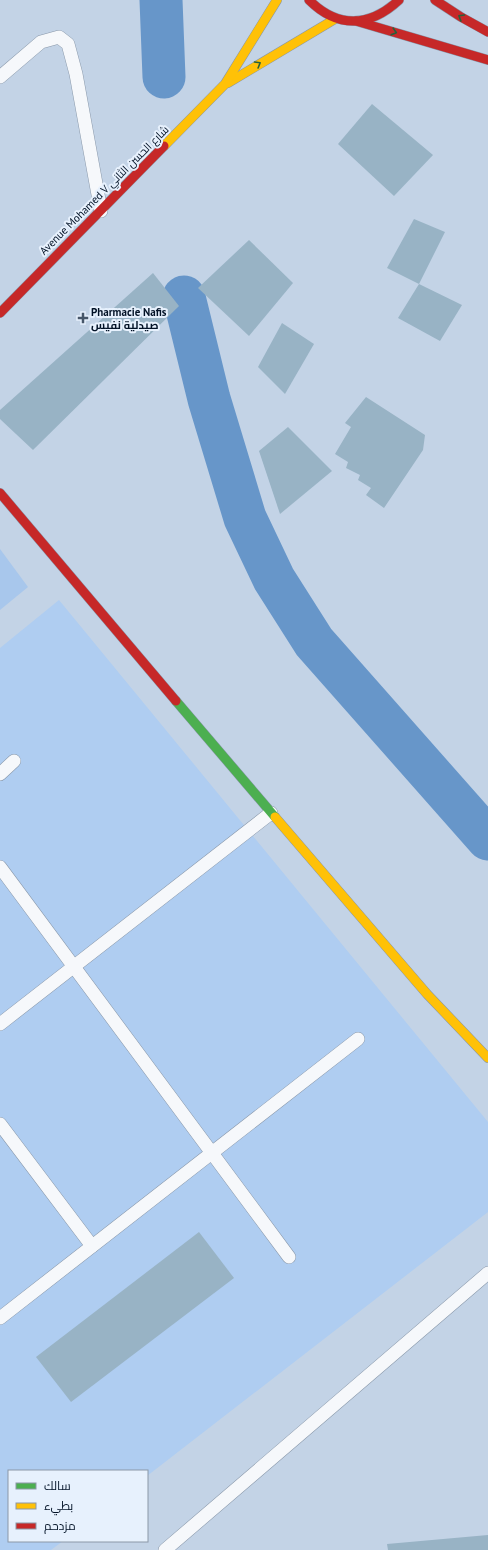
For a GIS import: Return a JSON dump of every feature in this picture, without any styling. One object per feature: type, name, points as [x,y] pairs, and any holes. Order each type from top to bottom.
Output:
[{"type":"street","name":"Avenue Mohamed V شارع الحسن الثاني","points":[[0,313],[225,84],[277,0]]},
{"type":"street","points":[[309,0],[323,13],[335,19],[356,21],[370,20],[383,14],[399,0]]},
{"type":"street","points":[[435,0],[488,32]]},
{"type":"street","name":"Avenue Mohamed V شارع الحسن الثاني","points":[[225,84],[335,19]]},
{"type":"street","points":[[356,21],[488,60]]},
{"type":"street","points":[[0,493],[271,813],[427,994],[488,1058]]},
{"type":"lane","points":[[0,77],[41,42],[59,36],[68,44],[76,74],[101,211]]},
{"type":"lane","points":[[0,774],[14,761]]},
{"type":"lane","points":[[0,1024],[271,813]]},
{"type":"lane","points":[[0,867],[289,1257]]},
{"type":"lane","points":[[0,1318],[358,1039]]},
{"type":"lane","points":[[0,1124],[92,1246]]},
{"type":"lane","points":[[166,1550],[488,1273]]},
{"type":"shaded area","points":[[0,549],[28,587],[0,610]]},
{"type":"shaded area","points":[[59,600],[488,1122],[488,1212],[148,1475],[148,1470],[8,1470],[8,1542],[62,1542],[51,1550],[0,1550],[0,648]]},
{"type":"building","points":[[372,104],[433,155],[394,196],[338,144]]},
{"type":"building","points":[[414,219],[445,232],[419,284],[387,268]]},
{"type":"building","points":[[249,240],[293,283],[249,336],[198,288]]},
{"type":"building","points":[[153,273],[179,306],[33,450],[0,419],[0,410]]},
{"type":"building","points":[[419,284],[462,305],[440,341],[398,318]]},
{"type":"building","points":[[282,323],[314,344],[285,394],[258,367]]},
{"type":"building","points":[[366,397],[425,435],[423,450],[384,508],[366,495],[371,488],[358,480],[360,475],[346,468],[348,462],[335,454],[351,427],[345,423]]},
{"type":"building","points":[[288,427],[332,471],[280,514],[259,451]]},
{"type":"building","points":[[199,1232],[234,1278],[71,1402],[36,1357]]},
{"type":"building","points":[[488,1535],[488,1550],[388,1550],[387,1544]]},
{"type":"waterway","points":[[161,0],[164,77]]},
{"type":"waterway","points":[[184,297],[209,399],[245,518],[274,579],[314,642],[488,839]]},
{"type":"traffic: fast","points":[[176,701],[275,817]]},
{"type":"traffic: slow","points":[[164,146],[225,84],[277,0]]},
{"type":"traffic: slow","points":[[228,83],[335,19]]},
{"type":"traffic: slow","points":[[275,817],[427,994],[488,1058]]},
{"type":"traffic: jam","points":[[309,0],[331,16],[343,20],[354,21],[365,20],[377,15],[388,9],[399,0]]},
{"type":"traffic: jam","points":[[435,0],[488,32]]},
{"type":"traffic: jam","points":[[356,21],[488,60]]},
{"type":"traffic: jam","points":[[0,313],[164,146]]},
{"type":"traffic: jam","points":[[0,493],[176,701]]},
{"type":"place","name":"Pharmacie Nafis صيدلية نفيس","points":[[83,318]]}]
